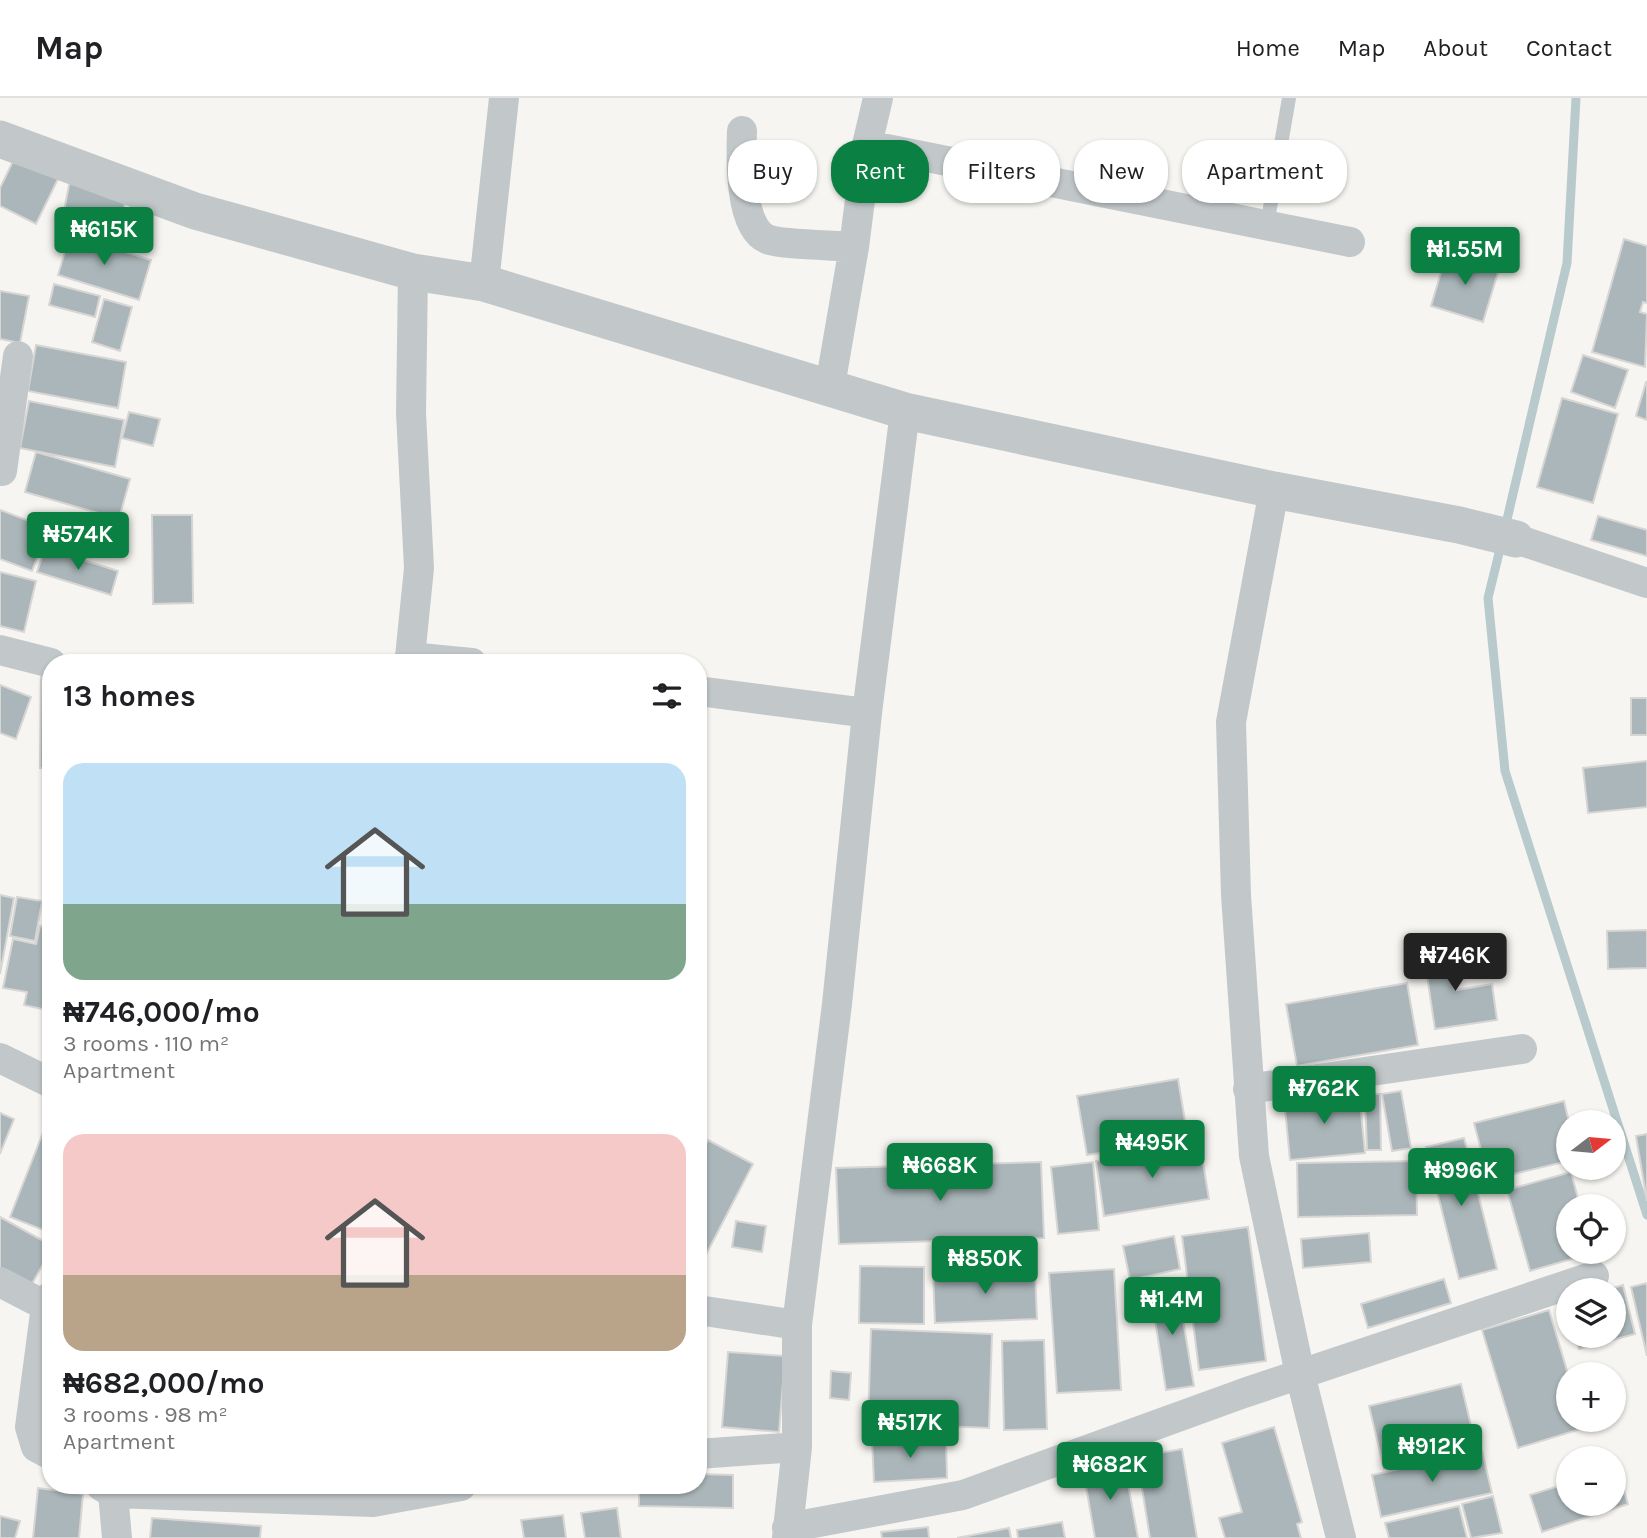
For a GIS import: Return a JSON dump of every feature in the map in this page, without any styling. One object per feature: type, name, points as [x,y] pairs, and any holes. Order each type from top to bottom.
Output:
[{"type":"street","points":[[484,283],[504,98]]},
{"type":"street","points":[[868,140],[878,98]]},
{"type":"street","points":[[742,131],[741,162],[747,209],[756,232],[768,240],[854,247]]},
{"type":"street","points":[[0,139],[195,211],[413,272],[484,283],[830,386],[905,411],[1274,490],[1459,525],[1516,539],[1647,583]]},
{"type":"street","points":[[929,157],[1350,242]]},
{"type":"street","points":[[830,386],[860,203]]},
{"type":"street","points":[[410,654],[419,568],[411,413],[413,272]]},
{"type":"street","points":[[0,470],[2,471],[19,356]]},
{"type":"street","points":[[905,411],[867,713],[837,1004],[797,1325],[797,1447],[787,1533],[963,1495],[1300,1374],[1594,1276]]},
{"type":"street","points":[[1274,490],[1231,722],[1236,895],[1248,1088],[1254,1156],[1300,1374],[1341,1538]]},
{"type":"street","points":[[0,650],[42,661]]},
{"type":"street","points":[[707,692],[867,713]]},
{"type":"street","points":[[1248,1088],[1522,1049]]},
{"type":"street","points":[[0,1058],[42,1079]]},
{"type":"street","points":[[0,1283],[42,1299]]},
{"type":"street","points":[[707,1311],[797,1325]]},
{"type":"street","points":[[42,1343],[30,1427],[36,1447],[42,1450]]},
{"type":"street","points":[[707,1453],[797,1447]]},
{"type":"street","points":[[108,1494],[117,1538]]},
{"type":"street","points":[[196,1494],[373,1502],[417,1494]]},
{"type":"lane","points":[[1267,225],[1289,98]]},
{"type":"building","points":[[15,157],[58,179],[36,224],[0,206],[0,188]]},
{"type":"building","points":[[70,180],[127,193],[118,239],[61,226]]},
{"type":"building","points":[[70,235],[151,260],[139,300],[58,275]]},
{"type":"building","points":[[1624,239],[1647,246],[1647,303],[1643,302],[1640,312],[1647,314],[1645,367],[1592,352]]},
{"type":"building","points":[[1447,252],[1499,269],[1483,322],[1431,306]]},
{"type":"building","points":[[54,284],[100,296],[95,317],[49,305]]},
{"type":"building","points":[[0,291],[29,296],[20,343],[0,339]]},
{"type":"building","points":[[104,299],[132,307],[120,351],[92,342]]},
{"type":"building","points":[[36,345],[126,362],[118,408],[28,391]]},
{"type":"building","points":[[1583,355],[1628,370],[1615,408],[1571,392]]},
{"type":"building","points":[[1647,382],[1647,420],[1636,416]]},
{"type":"building","points":[[1562,398],[1618,414],[1593,503],[1537,487]]},
{"type":"building","points":[[29,401],[124,420],[115,467],[20,448]]},
{"type":"building","points":[[129,412],[160,419],[153,446],[122,438]]},
{"type":"building","points":[[36,452],[130,479],[119,519],[25,492]]},
{"type":"building","points":[[0,510],[48,528],[32,571],[0,559]]},
{"type":"building","points":[[152,515],[192,515],[193,603],[153,604]]},
{"type":"building","points":[[1598,516],[1647,530],[1647,556],[1591,540]]},
{"type":"building","points":[[45,548],[118,571],[111,595],[37,572]]},
{"type":"building","points":[[0,572],[36,581],[24,632],[0,626]]},
{"type":"building","points":[[41,677],[42,677],[42,768]]},
{"type":"building","points":[[0,685],[31,697],[16,739],[0,733]]},
{"type":"building","points":[[1631,698],[1647,698],[1647,735],[1631,735]]},
{"type":"building","points":[[1647,761],[1647,807],[1588,813],[1583,768]]},
{"type":"building","points":[[0,895],[14,898],[0,974]]},
{"type":"building","points":[[17,897],[42,901],[35,941],[10,936]]},
{"type":"building","points":[[42,926],[42,1009],[24,1005],[27,992],[3,988],[13,939],[36,944]]},
{"type":"building","points":[[1647,930],[1647,968],[1608,969],[1607,931]]},
{"type":"building","points":[[1450,945],[1457,990],[1492,984],[1497,1020],[1435,1029],[1423,949]]},
{"type":"building","points":[[1407,983],[1418,1045],[1297,1066],[1286,1004]]},
{"type":"building","points":[[1178,1079],[1188,1139],[1087,1155],[1077,1096]]},
{"type":"building","points":[[1401,1091],[1411,1148],[1392,1151],[1382,1094]]},
{"type":"building","points":[[1359,1092],[1365,1153],[1290,1160],[1284,1099]]},
{"type":"building","points":[[1365,1094],[1380,1094],[1381,1150],[1367,1150]]},
{"type":"building","points":[[1564,1101],[1566,1110],[1556,1110],[1556,1164],[1489,1180],[1474,1123]]},
{"type":"building","points":[[0,1113],[14,1119],[0,1154]]},
{"type":"building","points":[[1647,1134],[1647,1201],[1636,1136]]},
{"type":"building","points":[[42,1135],[42,1229],[10,1217]]},
{"type":"building","points":[[1464,1138],[1497,1269],[1459,1279],[1426,1147]]},
{"type":"building","points":[[708,1140],[753,1164],[707,1253]]},
{"type":"building","points":[[1200,1144],[1209,1199],[1104,1216],[1096,1161]]},
{"type":"building","points":[[1416,1161],[1417,1215],[1298,1217],[1297,1163]]},
{"type":"building","points":[[1041,1162],[1044,1238],[839,1244],[836,1168]]},
{"type":"building","points":[[1093,1162],[1099,1230],[1058,1234],[1051,1167]]},
{"type":"building","points":[[1556,1176],[1556,1180],[1573,1180],[1577,1194],[1556,1194],[1556,1264],[1530,1271],[1507,1190]]},
{"type":"building","points":[[0,1217],[42,1240],[42,1266],[28,1291],[0,1275]]},
{"type":"building","points":[[736,1221],[766,1226],[762,1252],[732,1247]]},
{"type":"building","points":[[1248,1227],[1266,1361],[1199,1370],[1182,1236]]},
{"type":"building","points":[[1369,1233],[1371,1262],[1303,1268],[1301,1239]]},
{"type":"building","points":[[1174,1236],[1180,1269],[1130,1280],[1123,1246]]},
{"type":"building","points":[[860,1266],[924,1267],[924,1324],[859,1323]]},
{"type":"building","points":[[1035,1269],[1037,1319],[935,1323],[933,1273]]},
{"type":"building","points":[[1114,1269],[1121,1390],[1057,1393],[1049,1273]]},
{"type":"building","points":[[1444,1279],[1451,1303],[1368,1328],[1361,1304]]},
{"type":"building","points":[[1647,1283],[1647,1356],[1631,1287]]},
{"type":"building","points":[[1177,1284],[1194,1386],[1166,1390],[1150,1288]]},
{"type":"building","points":[[1626,1297],[1635,1334],[1626,1336]]},
{"type":"building","points":[[1549,1310],[1556,1334],[1556,1348],[1560,1348],[1564,1362],[1556,1362],[1556,1432],[1571,1432],[1518,1448],[1482,1330]]},
{"type":"building","points":[[871,1329],[992,1334],[989,1428],[868,1423]]},
{"type":"building","points":[[1044,1340],[1047,1429],[1004,1430],[1002,1341]]},
{"type":"building","points":[[728,1352],[785,1356],[779,1432],[722,1427]]},
{"type":"building","points":[[831,1371],[851,1373],[849,1400],[830,1398]]},
{"type":"building","points":[[1461,1384],[1476,1446],[1384,1469],[1369,1406]]},
{"type":"building","points":[[1274,1427],[1302,1522],[1297,1524],[1301,1538],[1225,1538],[1219,1518],[1242,1512],[1222,1443]]},
{"type":"building","points":[[946,1438],[947,1478],[874,1482],[872,1441]]},
{"type":"building","points":[[1182,1449],[1197,1538],[1150,1538],[1137,1457]]},
{"type":"building","points":[[1482,1451],[1492,1493],[1381,1517],[1372,1475]]},
{"type":"building","points":[[1124,1462],[1138,1538],[1095,1538],[1083,1469]]},
{"type":"building","points":[[707,1474],[733,1475],[733,1508],[639,1506],[639,1494],[707,1494]]},
{"type":"building","points":[[1556,1487],[1556,1516],[1591,1516],[1542,1532],[1530,1495]]},
{"type":"building","points":[[38,1488],[42,1489],[42,1494],[83,1494],[79,1538],[33,1538]]},
{"type":"building","points":[[1493,1496],[1502,1533],[1471,1538],[1462,1504]]},
{"type":"building","points":[[1459,1506],[1467,1538],[1389,1538],[1385,1523]]},
{"type":"building","points":[[617,1508],[621,1538],[585,1538],[581,1513]]},
{"type":"building","points":[[563,1515],[566,1538],[524,1538],[521,1520]]},
{"type":"building","points":[[0,1516],[20,1521],[15,1538],[0,1538]]},
{"type":"building","points":[[152,1518],[261,1526],[260,1538],[150,1538]]},
{"type":"building","points":[[1062,1522],[1065,1538],[1018,1538],[1017,1530]]},
{"type":"building","points":[[928,1527],[929,1538],[882,1538],[881,1532]]},
{"type":"building","points":[[1009,1528],[1011,1538],[957,1538]]},
{"type":"waterway","points":[[1505,528],[1567,263],[1576,98]]},
{"type":"waterway","points":[[1501,545],[1488,598],[1505,771],[1647,1215]]}]
